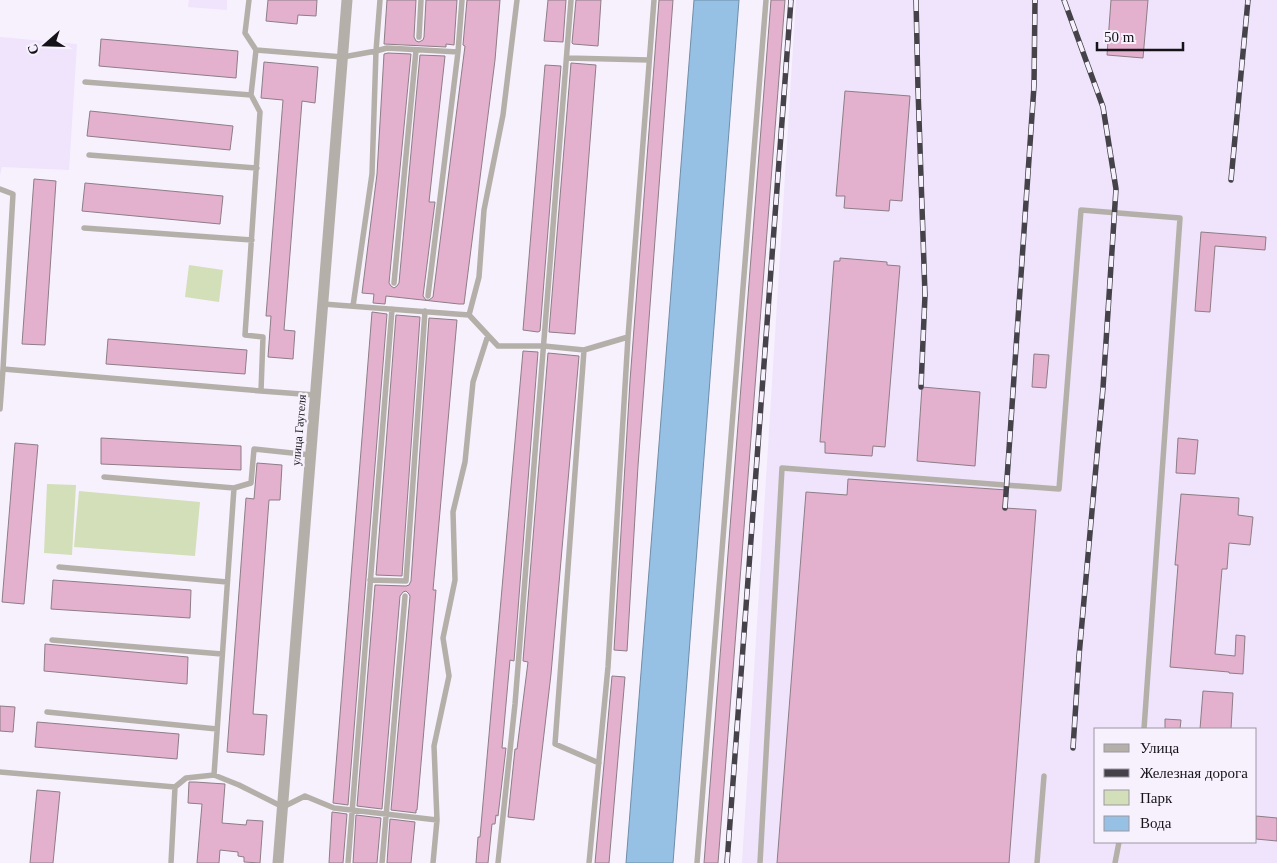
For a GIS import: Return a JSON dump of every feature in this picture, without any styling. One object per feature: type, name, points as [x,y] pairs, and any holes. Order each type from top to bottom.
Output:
[{"type":"street","name":"улица Гаугеля","points":[[278,863],[347,0]]},
{"type":"lane","points":[[249,0],[245,33],[256,50],[251,95],[260,112],[245,335],[263,337],[260,391]]},
{"type":"lane","points":[[353,306],[372,174],[376,51],[380,0]]},
{"type":"lane","points":[[419,37],[421,0]]},
{"type":"lane","points":[[428,296],[458,52],[462,0]]},
{"type":"lane","points":[[469,315],[479,277],[484,210],[502,115],[517,0]]},
{"type":"lane","points":[[498,863],[515,704],[571,0]]},
{"type":"lane","points":[[589,863],[608,667],[628,337],[654,0]]},
{"type":"lane","points":[[697,863],[766,0]]},
{"type":"lane","points":[[256,50],[343,57],[387,48],[458,52]]},
{"type":"lane","points":[[394,283],[416,50]]},
{"type":"lane","points":[[567,58],[649,60]]},
{"type":"lane","points":[[85,82],[251,95]]},
{"type":"lane","points":[[89,155],[257,168]]},
{"type":"lane","points":[[0,189],[13,194],[0,409]]},
{"type":"lane","points":[[760,863],[782,468],[1059,489],[1081,210],[1180,218],[1144,728]]},
{"type":"lane","points":[[84,228],[252,240]]},
{"type":"lane","points":[[323,304],[469,315],[498,346],[544,346],[584,350],[628,337]]},
{"type":"lane","points":[[348,863],[392,309]]},
{"type":"lane","points":[[370,580],[406,581],[425,312]]},
{"type":"lane","points":[[433,863],[437,820],[434,746],[449,676],[443,638],[455,580],[454,512],[465,462],[473,382],[488,335]]},
{"type":"lane","points":[[584,350],[555,744],[599,763]]},
{"type":"lane","points":[[3,369],[316,395]]},
{"type":"lane","points":[[104,477],[234,488],[251,483],[254,449],[311,455]]},
{"type":"lane","points":[[214,775],[234,488]]},
{"type":"lane","points":[[59,567],[227,582]]},
{"type":"lane","points":[[382,863],[405,596]]},
{"type":"lane","points":[[52,640],[222,654]]},
{"type":"lane","points":[[46,712],[217,729]]},
{"type":"lane","points":[[0,772],[175,787],[186,778],[214,775],[283,807],[305,796],[334,808],[437,820]]},
{"type":"lane","points":[[1037,863],[1044,776]]},
{"type":"lane","points":[[171,863],[175,787]]},
{"type":"lane","points":[[1115,863],[1119,843]]},
{"type":"shaded area","points":[[189,0],[227,0],[227,10],[188,7]]},
{"type":"shaded area","points":[[796,0],[1277,0],[1277,863],[742,863]]},
{"type":"shaded area","points":[[0,37],[77,44],[69,170],[2,167],[0,175]]},
{"type":"green space","points":[[189,265],[223,270],[219,302],[185,297]]},
{"type":"green space","points":[[47,484],[76,485],[72,555],[44,553]]},
{"type":"green space","points":[[79,491],[200,502],[195,556],[74,547]]},
{"type":"water","points":[[694,0],[739,0],[673,863],[626,863]]},
{"type":"building","points":[[268,0],[317,0],[316,16],[298,15],[297,24],[266,21]]},
{"type":"building","points":[[387,0],[416,0],[414,37],[419,42],[424,37],[426,0],[457,0],[454,45],[446,44],[446,47],[384,44]]},
{"type":"building","points":[[467,0],[500,0],[495,60],[464,304],[386,296],[385,304],[373,303],[374,294],[362,293],[377,174],[384,54],[411,54],[389,283],[394,288],[399,283],[420,55],[445,56],[429,202],[435,202],[423,296],[426,300],[429,300],[433,297],[465,46],[463,45]]},
{"type":"building","points":[[548,0],[566,0],[563,42],[544,41]]},
{"type":"building","points":[[576,0],[601,0],[598,46],[572,43]]},
{"type":"building","points":[[659,0],[673,0],[638,466],[627,651],[614,650],[630,381]]},
{"type":"building","points":[[771,0],[785,0],[718,863],[704,863]]},
{"type":"building","points":[[1111,0],[1148,0],[1143,58],[1107,55]]},
{"type":"building","points":[[101,39],[238,51],[236,78],[99,66]]},
{"type":"building","points":[[264,62],[318,67],[315,103],[302,101],[284,330],[295,331],[293,359],[268,357],[271,316],[266,316],[283,100],[261,98]]},
{"type":"building","points":[[571,63],[596,65],[575,334],[549,332]]},
{"type":"building","points":[[545,65],[561,66],[540,331],[538,332],[523,330]]},
{"type":"building","points":[[845,91],[910,96],[902,201],[890,200],[889,211],[844,208],[845,196],[836,196]]},
{"type":"building","points":[[90,111],[233,126],[230,150],[87,136]]},
{"type":"building","points":[[34,179],[56,181],[45,345],[22,344]]},
{"type":"building","points":[[85,183],[223,196],[220,224],[82,211]]},
{"type":"building","points":[[1201,232],[1266,237],[1265,250],[1215,246],[1210,312],[1195,311]]},
{"type":"building","points":[[840,258],[887,262],[887,265],[900,266],[885,447],[873,446],[872,456],[825,453],[825,442],[820,442],[834,261],[840,261]]},
{"type":"building","points":[[372,312],[387,314],[348,805],[333,803]]},
{"type":"building","points":[[396,315],[420,317],[402,576],[376,575]]},
{"type":"building","points":[[429,318],[457,320],[433,590],[436,590],[416,813],[391,810],[410,596],[406,591],[400,596],[382,809],[357,806],[375,585],[406,586],[411,581]]},
{"type":"building","points":[[108,339],[247,350],[245,374],[106,364]]},
{"type":"building","points":[[523,351],[538,352],[514,661],[510,660],[502,748],[506,748],[498,816],[496,815],[495,824],[492,824],[488,863],[476,863],[478,837],[480,837]]},
{"type":"building","points":[[548,353],[579,356],[551,674],[534,820],[508,817],[515,749],[517,749],[528,662],[523,661]]},
{"type":"building","points":[[1034,354],[1049,355],[1046,388],[1032,387]]},
{"type":"building","points":[[922,387],[980,392],[975,466],[917,461]]},
{"type":"building","points":[[101,438],[241,446],[241,470],[101,464]]},
{"type":"building","points":[[1178,438],[1198,440],[1195,474],[1176,473]]},
{"type":"building","points":[[15,443],[38,445],[24,604],[2,602]]},
{"type":"building","points":[[257,463],[282,465],[280,500],[269,500],[253,714],[267,715],[264,755],[227,752],[246,498],[254,499]]},
{"type":"building","points":[[848,479],[1007,490],[1005,508],[1036,510],[1009,863],[777,863],[806,492],[847,495]]},
{"type":"building","points":[[1181,494],[1239,498],[1238,515],[1253,517],[1250,545],[1229,543],[1227,569],[1222,569],[1215,654],[1235,656],[1236,635],[1245,636],[1243,674],[1170,667],[1178,565],[1175,565]]},
{"type":"building","points":[[53,580],[191,590],[190,618],[51,609]]},
{"type":"building","points":[[45,644],[188,657],[187,684],[44,671]]},
{"type":"building","points":[[612,676],[625,677],[609,863],[595,863]]},
{"type":"building","points":[[1203,691],[1233,693],[1231,728],[1200,728]]},
{"type":"building","points":[[0,706],[15,707],[13,732],[0,731]]},
{"type":"building","points":[[1165,719],[1181,720],[1180,728],[1165,728]]},
{"type":"building","points":[[37,722],[179,734],[177,759],[35,747]]},
{"type":"building","points":[[189,782],[225,784],[222,823],[246,825],[247,820],[263,821],[260,863],[244,862],[244,857],[238,856],[238,852],[220,850],[219,863],[197,863],[202,804],[188,803]]},
{"type":"building","points":[[37,790],[60,792],[53,863],[30,863]]},
{"type":"building","points":[[332,812],[347,814],[343,863],[329,863]]},
{"type":"building","points":[[356,815],[381,818],[377,863],[353,863]]},
{"type":"building","points":[[1257,816],[1277,818],[1277,841],[1257,839]]},
{"type":"building","points":[[390,819],[415,822],[411,863],[387,863]]},
{"type":"railway","points":[[727,863],[791,0]]},
{"type":"railway","points":[[916,0],[925,295],[921,387]]},
{"type":"railway","points":[[1005,508],[1034,86],[1035,0]]},
{"type":"railway","points":[[1064,0],[1103,107],[1116,189],[1103,388],[1079,656],[1073,748]]},
{"type":"railway","points":[[1231,180],[1248,0]]}]
